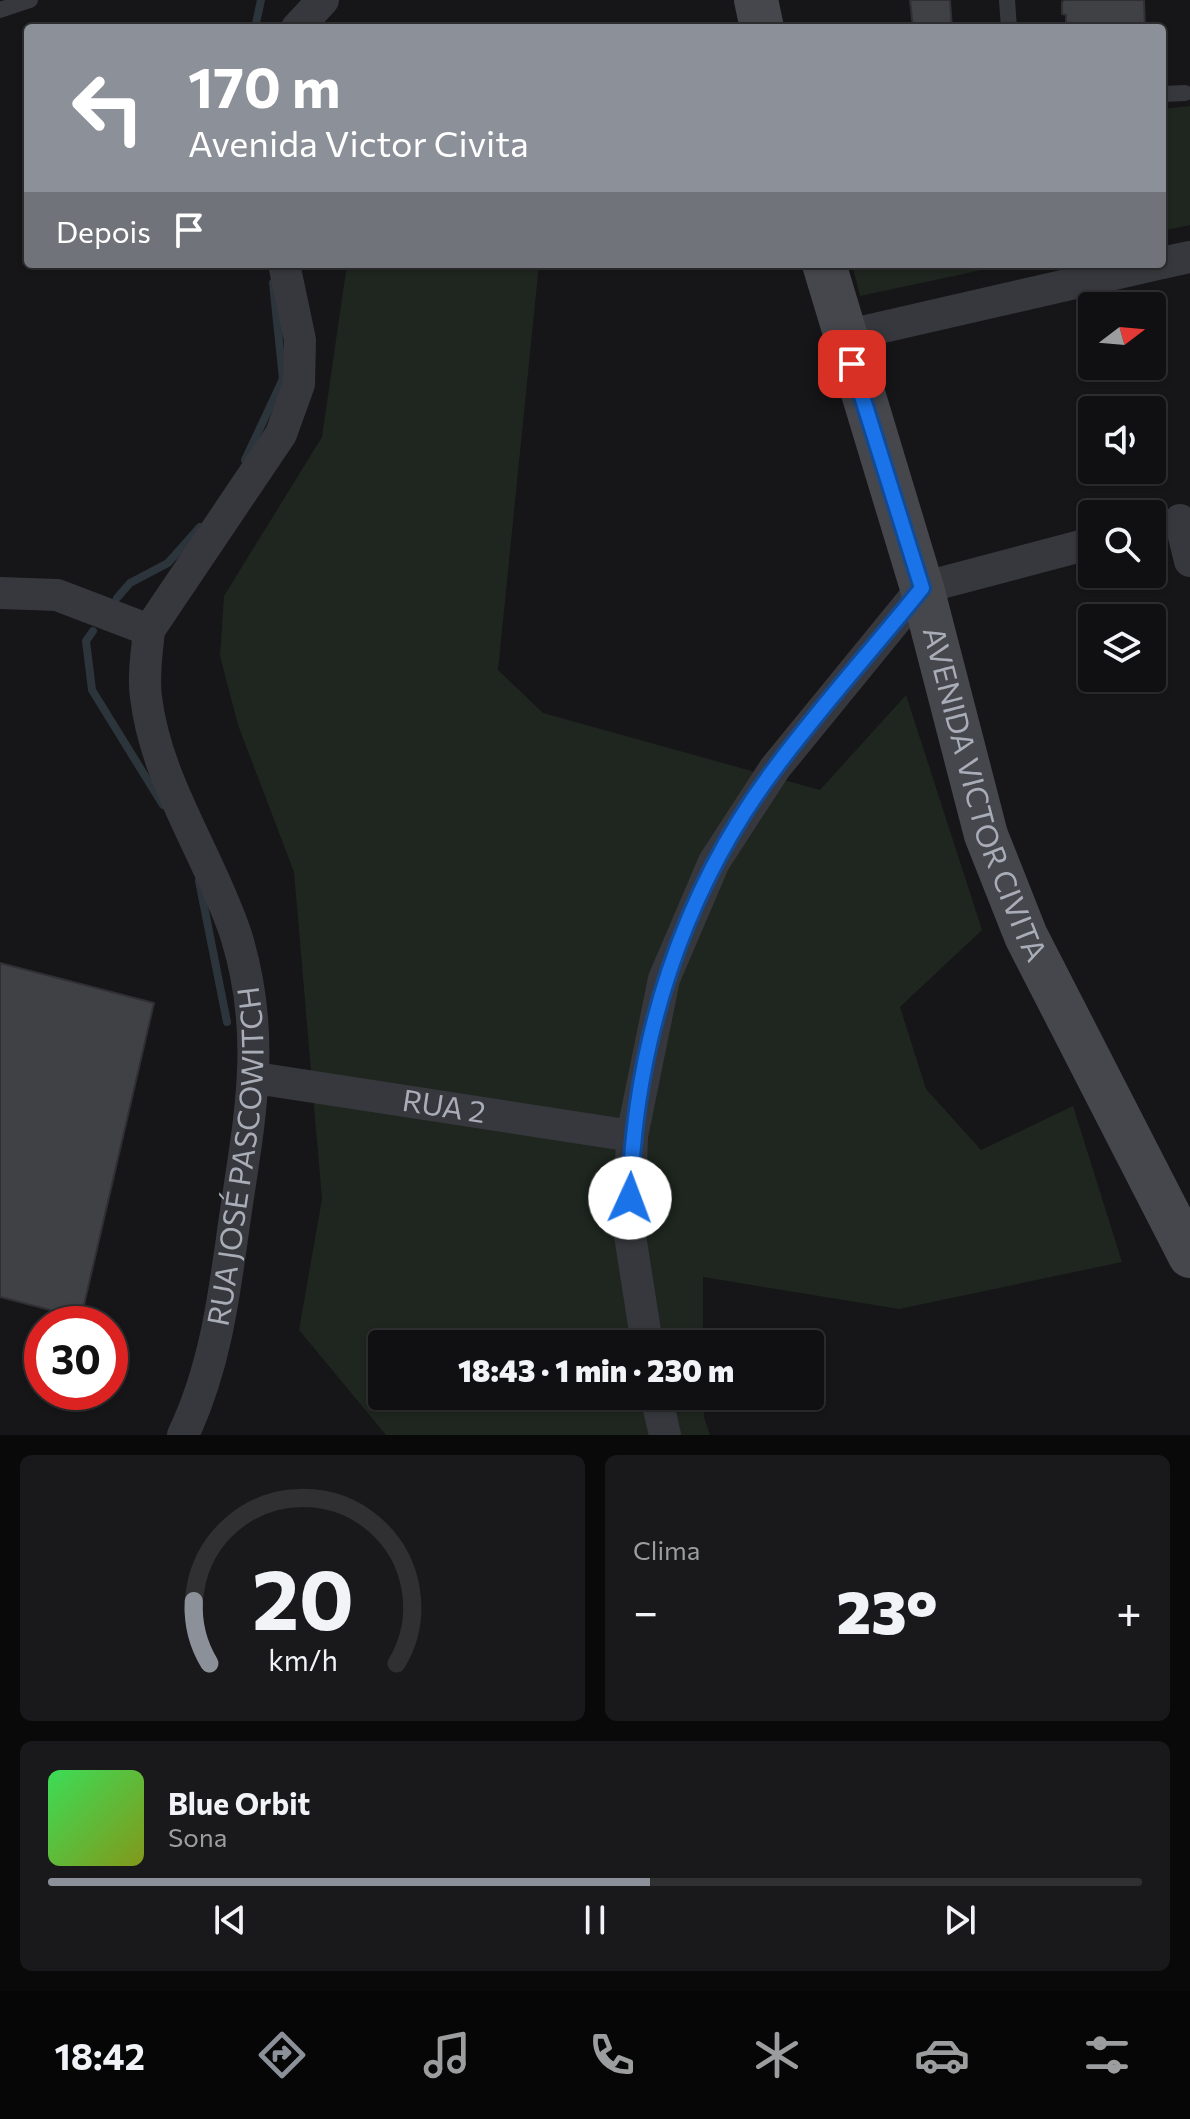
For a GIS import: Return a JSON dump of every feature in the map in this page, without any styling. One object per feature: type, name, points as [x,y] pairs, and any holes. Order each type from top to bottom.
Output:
[{"type":"main road","points":[[756,0],[761,24]]},
{"type":"main road","name":"AVENIDA VICTOR CIVITA","points":[[825,268],[922,588],[986,835],[1026,936],[1186,1237]]},
{"type":"street","points":[[301,24],[323,0]]},
{"type":"street","points":[[1166,263],[1190,257]]},
{"type":"street","points":[[0,593],[57,595],[149,630],[281,434],[299,384],[299,354],[285,268]]},
{"type":"street","points":[[844,336],[1142,268]]},
{"type":"street","points":[[1174,521],[1190,561]]},
{"type":"street","points":[[645,1330],[629,1229],[632,1136],[664,979],[714,862],[775,768],[922,588],[1078,547]]},
{"type":"street","name":"RUA JOSÉ PASCOWITCH","points":[[149,630],[146,697],[162,761],[242,958],[251,999],[256,1078],[220,1321],[202,1396],[183,1435]]},
{"type":"street","name":"RUA 2","points":[[256,1078],[632,1136]]},
{"type":"street","points":[[659,1410],[665,1435]]},
{"type":"lane","points":[[0,10],[30,0]]},
{"type":"lane","points":[[1007,0],[1009,24]]},
{"type":"lane","points":[[1166,94],[1185,93]]},
{"type":"shaded area","points":[[1190,106],[1190,225],[1166,230],[1166,109]]},
{"type":"shaded area","points":[[346,268],[539,268],[498,670],[543,713],[820,790],[906,695],[982,930],[900,1007],[926,1089],[981,1150],[1073,1106],[1122,1262],[899,1309],[703,1277],[703,1330],[368,1330],[368,1410],[704,1410],[710,1435],[386,1435],[299,1330],[322,1199],[294,872],[238,725],[220,656],[224,596],[322,437]]},
{"type":"shaded area","points":[[853,268],[991,268],[860,296]]},
{"type":"building","points":[[910,0],[950,0],[952,24],[913,24]]},
{"type":"building","points":[[1144,0],[1145,24],[1066,24],[1062,2]]},
{"type":"building","points":[[0,963],[154,1003],[84,1306],[35,1306],[0,1297]]},
{"type":"waterway","points":[[256,24],[261,0]]},
{"type":"waterway","points":[[245,460],[283,379],[273,283]]},
{"type":"waterway","points":[[117,598],[130,583],[168,563],[200,527]]},
{"type":"waterway","points":[[93,631],[86,641],[92,690],[163,805]]},
{"type":"waterway","points":[[199,881],[227,1022]]},
{"type":"route","points":[[630,1198],[632,1136],[664,979],[714,862],[775,768],[922,588],[852,364]]}]
